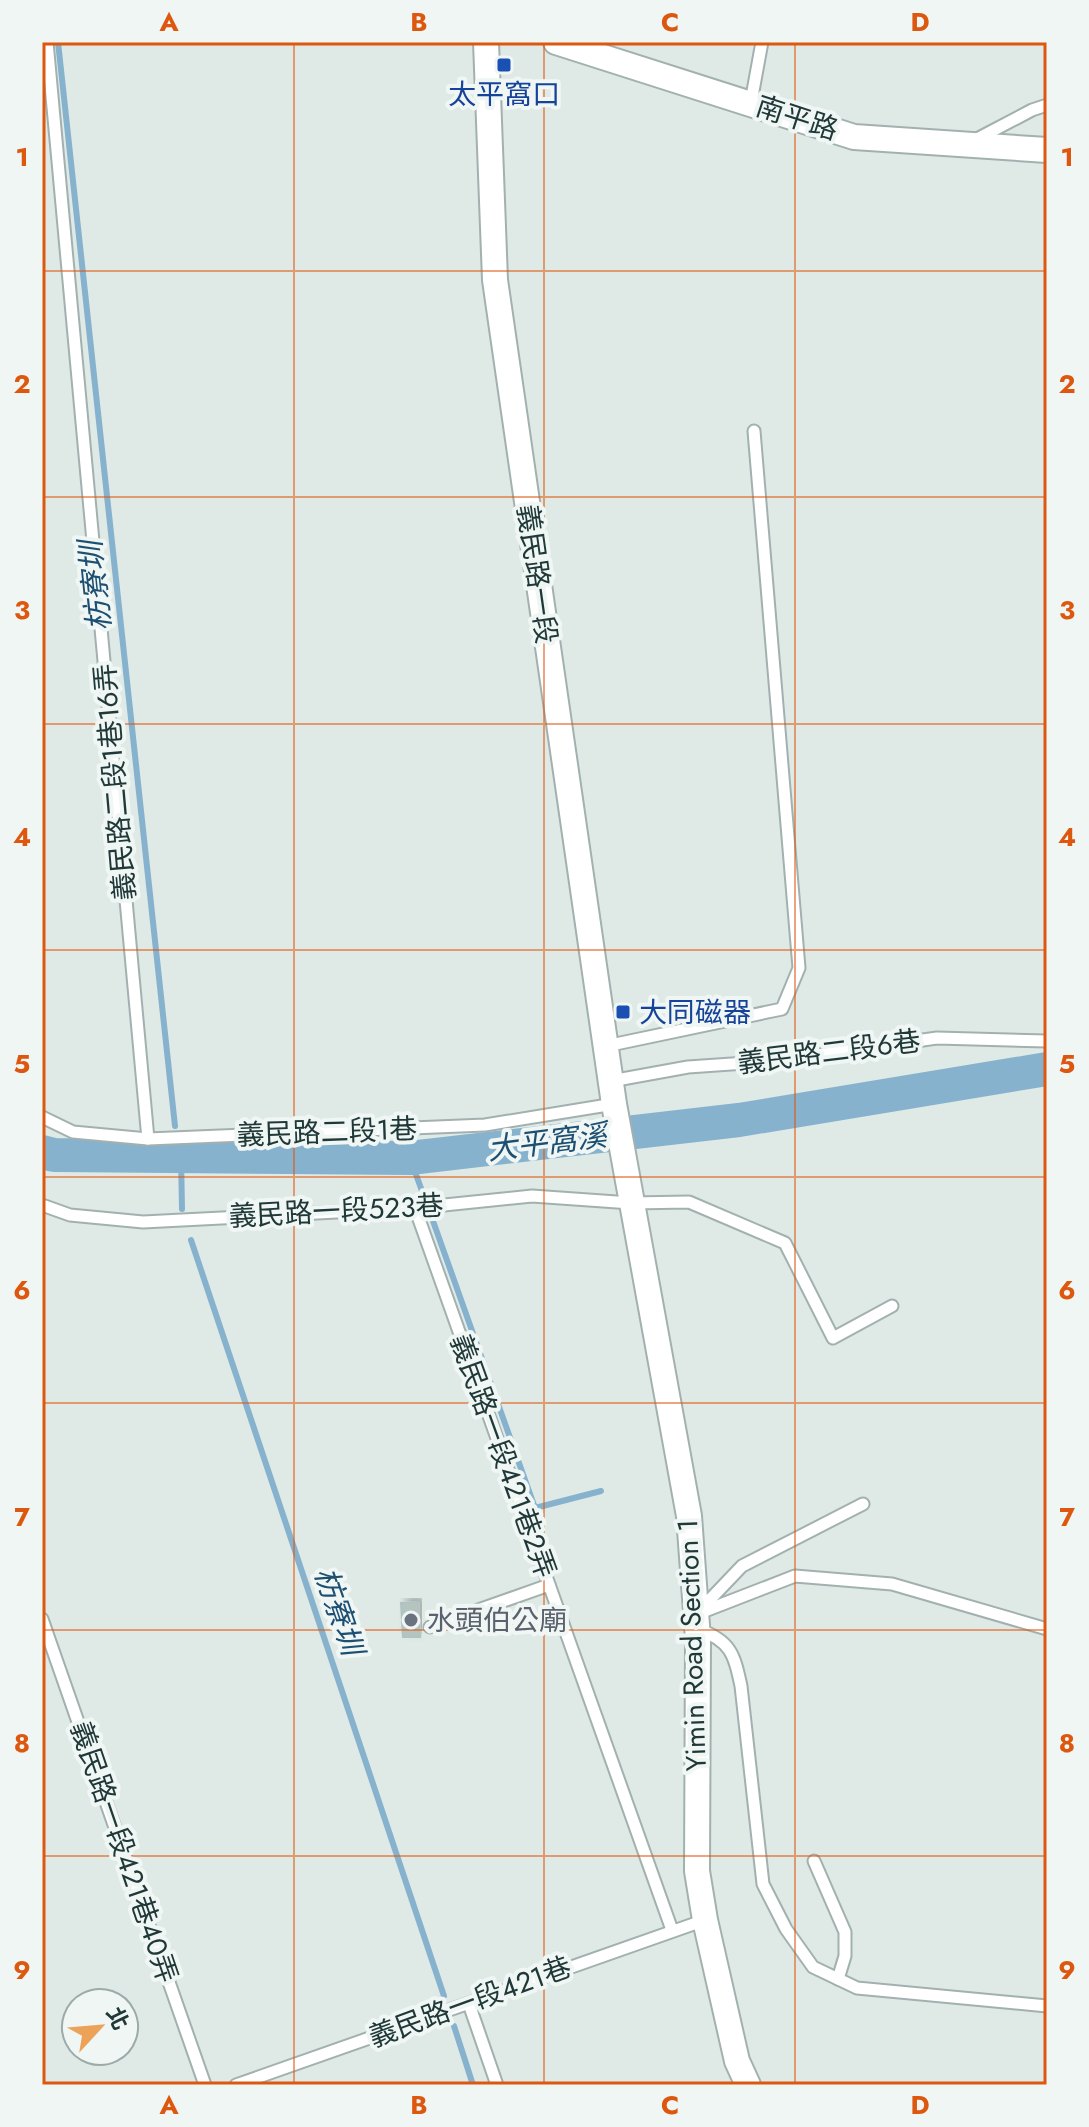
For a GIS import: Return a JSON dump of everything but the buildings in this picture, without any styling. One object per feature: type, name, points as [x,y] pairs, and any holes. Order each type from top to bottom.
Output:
[{"type":"street","name":"義民路一段","points":[[486,42],[495,280],[613,1093]]},
{"type":"street","name":"南平路","points":[[556,42],[854,137],[1047,150]]},
{"type":"street","name":"Yimin Road Section 1","points":[[613,1093],[689,1516],[697,1622],[697,1871],[737,2061],[748,2085]]},
{"type":"lane","name":"義民路二段1巷16弄","points":[[47,42],[148,1139]]},
{"type":"lane","points":[[751,102],[762,42]]},
{"type":"lane","points":[[964,146],[1047,105]]},
{"type":"lane","points":[[606,1046],[782,1009],[799,968],[754,431]]},
{"type":"lane","name":"義民路二段6巷","points":[[613,1093],[688,1067],[775,1061],[937,1038],[1047,1041]]},
{"type":"lane","name":"義民路二段1巷","points":[[42,1117],[73,1132],[148,1139],[485,1125],[613,1093]]},
{"type":"lane","name":"義民路一段523巷","points":[[42,1205],[70,1215],[143,1222],[415,1208],[532,1196],[631,1203],[689,1202],[785,1243],[833,1338],[892,1306]]},
{"type":"lane","name":"義民路一段421巷2弄","points":[[415,1208],[672,1930]]},
{"type":"lane","points":[[697,1622],[742,1566],[863,1504]]},
{"type":"lane","points":[[697,1622],[795,1576],[892,1584],[1047,1629]]},
{"type":"lane","points":[[430,1627],[549,1585]]},
{"type":"lane","name":"義民路一段421巷40弄","points":[[42,1619],[205,2085]]},
{"type":"lane","points":[[697,1622],[734,1655],[741,1686],[763,1884],[786,1929],[813,1967],[857,1988],[1047,2006]]},
{"type":"lane","points":[[814,1861],[845,1932],[845,1956],[838,1979]]},
{"type":"lane","name":"義民路一段421巷","points":[[236,2085],[705,1920]]},
{"type":"lane","points":[[469,2004],[497,2085]]},
{"type":"waterway","name":"枋寮圳","points":[[58,42],[175,1126]]},
{"type":"waterway","name":"大平窩溪","points":[[42,1152],[54,1155],[410,1158],[739,1120],[1047,1069]]},
{"type":"waterway","points":[[181,1156],[182,1209]]},
{"type":"waterway","points":[[410,1158],[422,1191]]},
{"type":"waterway","points":[[433,1221],[535,1508],[601,1491]]},
{"type":"waterway","name":"枋寮圳","points":[[191,1240],[444,1996]]},
{"type":"waterway","name":"枋寮圳","points":[[454,2026],[473,2085]]},
{"type":"place","name":"太平窩口","points":[[504,65]]},
{"type":"place","name":"大同磁器","points":[[623,1012]]},
{"type":"place","name":"水頭伯公廟","points":[[411,1620]]}]
